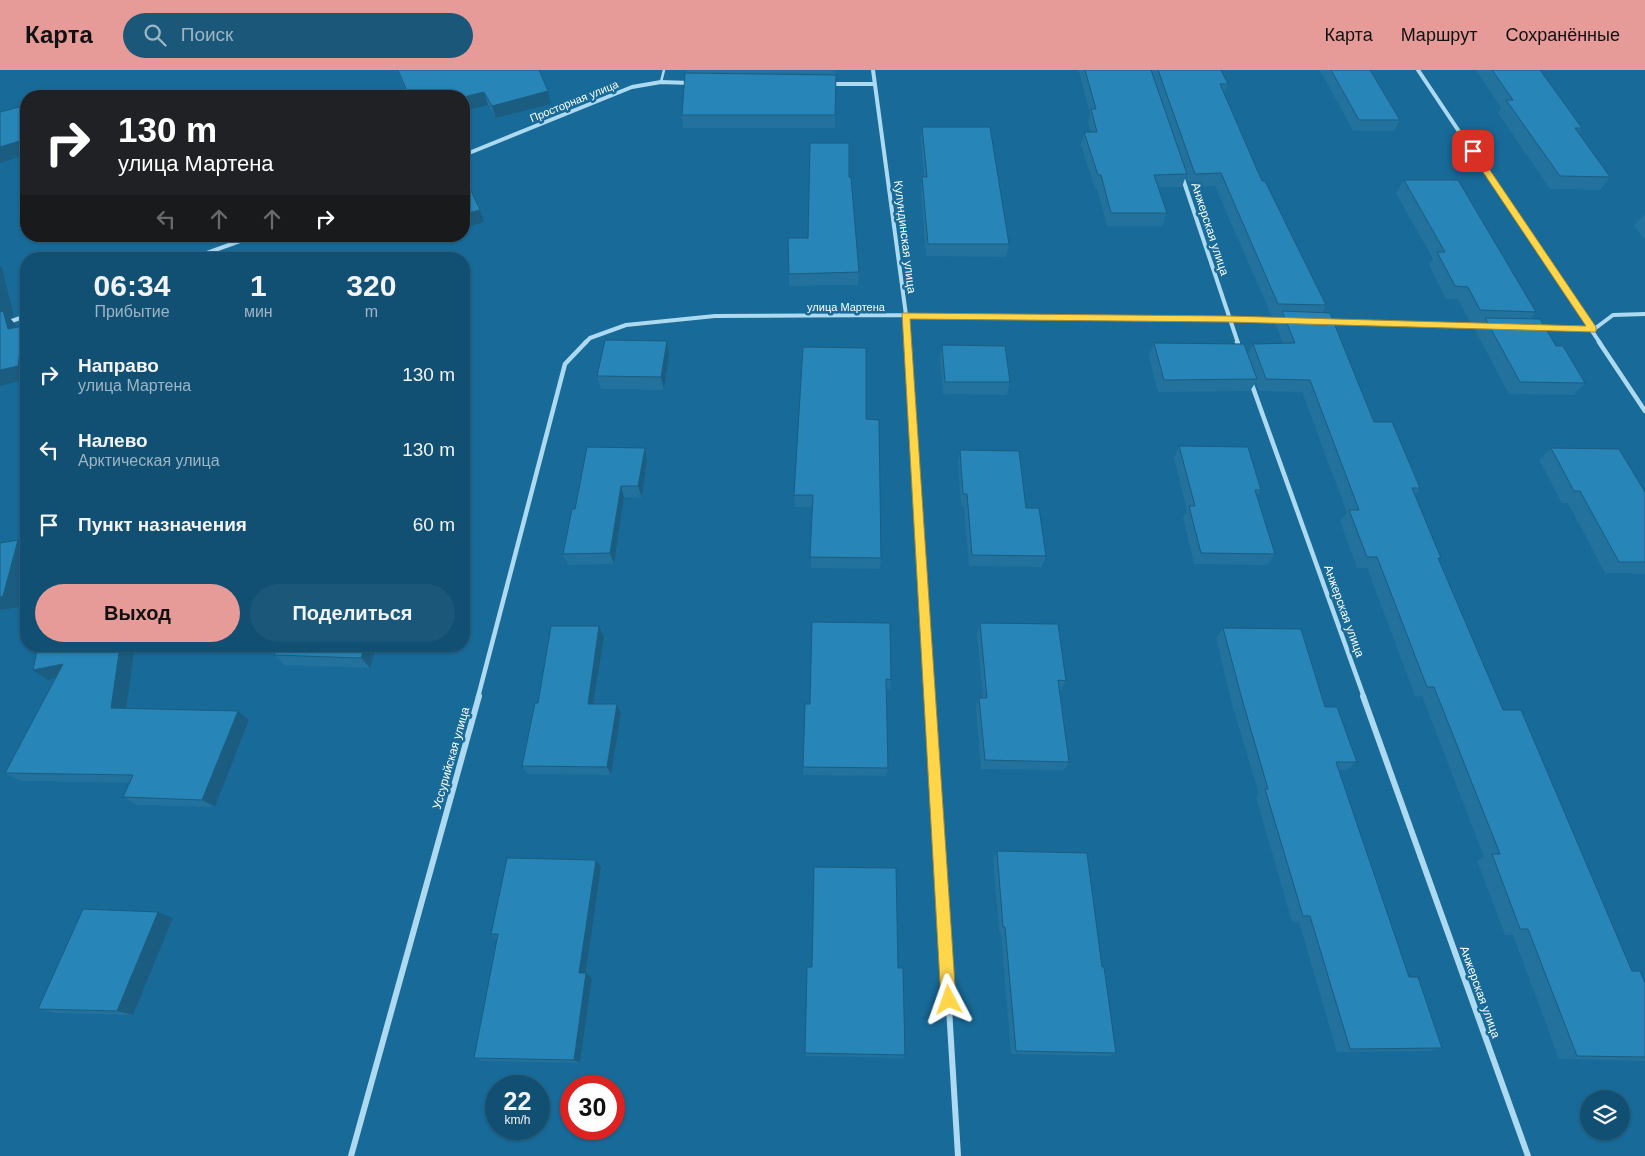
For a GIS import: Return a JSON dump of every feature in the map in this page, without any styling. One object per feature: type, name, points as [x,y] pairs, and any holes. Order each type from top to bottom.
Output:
[{"type":"street","name":"Кулундинская улица","points":[[873,70],[906,316],[958,1156]]},
{"type":"street","points":[[1418,70],[1593,330],[1645,411]]},
{"type":"street","name":"Просторная улица","points":[[470,153],[632,88],[661,82],[700,83]]},
{"type":"street","points":[[826,84],[875,84]]},
{"type":"street","name":"Анжерская улица","points":[[1180,171],[1242,357]]},
{"type":"street","points":[[209,252],[237,242]]},
{"type":"street","points":[[1534,328],[1593,330],[1613,315],[1645,314]]},
{"type":"street","name":"улица Мартена","points":[[566,364],[590,338],[626,325],[715,316],[906,316],[1288,321]]},
{"type":"street","points":[[0,325],[20,318]]},
{"type":"street","points":[[1318,322],[1494,327]]},
{"type":"street","name":"Уссурийская улица","points":[[351,1156],[504,604],[566,364]]},
{"type":"street","name":"Анжерская улица","points":[[1249,375],[1528,1156]]},
{"type":"lane","points":[[661,82],[664,70]]},
{"type":"building","points":[[398,70],[539,70],[548,91],[492,106],[484,92],[470,96],[470,90],[406,90]]},
{"type":"building","points":[[1085,70],[1151,70],[1187,174],[1154,175],[1167,213],[1111,213],[1101,175],[1098,175],[1084,132],[1097,132],[1091,109],[1096,109]]},
{"type":"building","points":[[1158,70],[1221,70],[1228,84],[1220,84],[1262,181],[1265,181],[1326,305],[1278,304],[1221,173],[1195,174]]},
{"type":"building","points":[[1331,70],[1370,70],[1400,120],[1359,120]]},
{"type":"building","points":[[1492,70],[1540,70],[1582,128],[1575,128],[1610,177],[1560,176],[1506,100],[1513,100]]},
{"type":"building","points":[[685,73],[836,75],[835,115],[682,115]]},
{"type":"building","points":[[19,107],[20,141],[0,147],[0,112]]},
{"type":"building","points":[[922,127],[990,127],[1009,244],[928,244],[922,177],[927,177]]},
{"type":"building","points":[[810,143],[849,143],[849,177],[851,177],[859,272],[789,274],[788,238],[808,238]]},
{"type":"building","points":[[1404,180],[1458,180],[1536,312],[1480,310],[1468,287],[1455,286],[1437,252],[1445,252]]},
{"type":"building","points":[[470,189],[480,210],[470,212]]},
{"type":"building","points":[[3,311],[8,329],[20,327],[20,350],[18,366],[0,370],[0,312]]},
{"type":"building","points":[[1282,311],[1330,313],[1374,422],[1392,422],[1420,488],[1412,488],[1441,558],[1438,558],[1503,710],[1521,710],[1632,971],[1640,971],[1645,983],[1645,1057],[1577,1056],[1528,929],[1520,929],[1492,854],[1500,854],[1434,687],[1427,687],[1377,557],[1367,557],[1349,510],[1359,510],[1310,380],[1266,379],[1253,344],[1295,343]]},
{"type":"building","points":[[1485,318],[1540,319],[1556,346],[1563,346],[1585,383],[1520,382]]},
{"type":"building","points":[[605,340],[667,341],[661,377],[597,376]]},
{"type":"building","points":[[1154,343],[1244,344],[1257,379],[1164,380]]},
{"type":"building","points":[[942,345],[1005,346],[1010,382],[945,382]]},
{"type":"building","points":[[803,347],[866,348],[866,419],[879,420],[881,558],[810,557],[813,495],[794,495]]},
{"type":"building","points":[[1179,446],[1248,447],[1261,490],[1255,490],[1275,554],[1201,553],[1189,506],[1195,506]]},
{"type":"building","points":[[587,447],[645,448],[638,486],[621,486],[610,553],[563,554],[572,509],[575,509]]},
{"type":"building","points":[[1551,448],[1619,449],[1645,492],[1645,562],[1619,562],[1580,491],[1574,491]]},
{"type":"building","points":[[960,450],[1019,451],[1026,508],[1039,508],[1046,556],[972,555],[967,494],[963,494]]},
{"type":"building","points":[[18,540],[3,596],[0,597],[0,543]]},
{"type":"building","points":[[812,622],[890,623],[891,680],[886,679],[888,768],[803,767],[805,704],[810,704]]},
{"type":"building","points":[[980,623],[1058,624],[1066,681],[1058,680],[1069,762],[985,760],[979,698],[987,698]]},
{"type":"building","points":[[551,626],[599,626],[588,704],[617,704],[607,767],[522,766],[535,703],[538,703]]},
{"type":"building","points":[[1223,628],[1301,629],[1325,707],[1337,707],[1357,762],[1336,762],[1409,977],[1418,977],[1442,1048],[1350,1049],[1310,916],[1303,916],[1265,789],[1268,789]]},
{"type":"building","points":[[37,652],[119,652],[111,708],[238,711],[202,800],[123,797],[133,775],[5,773],[63,664],[33,670]]},
{"type":"building","points":[[275,652],[363,652],[361,658],[274,655]]},
{"type":"building","points":[[997,851],[1087,853],[1102,967],[1104,967],[1116,1053],[1016,1051]]},
{"type":"building","points":[[507,858],[596,860],[579,973],[586,973],[574,1060],[474,1058],[498,934],[491,934]]},
{"type":"building","points":[[814,867],[896,868],[898,968],[903,968],[905,1055],[805,1053],[807,967],[812,967]]},
{"type":"building","points":[[83,909],[158,912],[117,1011],[38,1009]]},
{"type":"route","points":[[949,1000],[906,316],[1229,319],[1593,330],[1473,151]]}]
